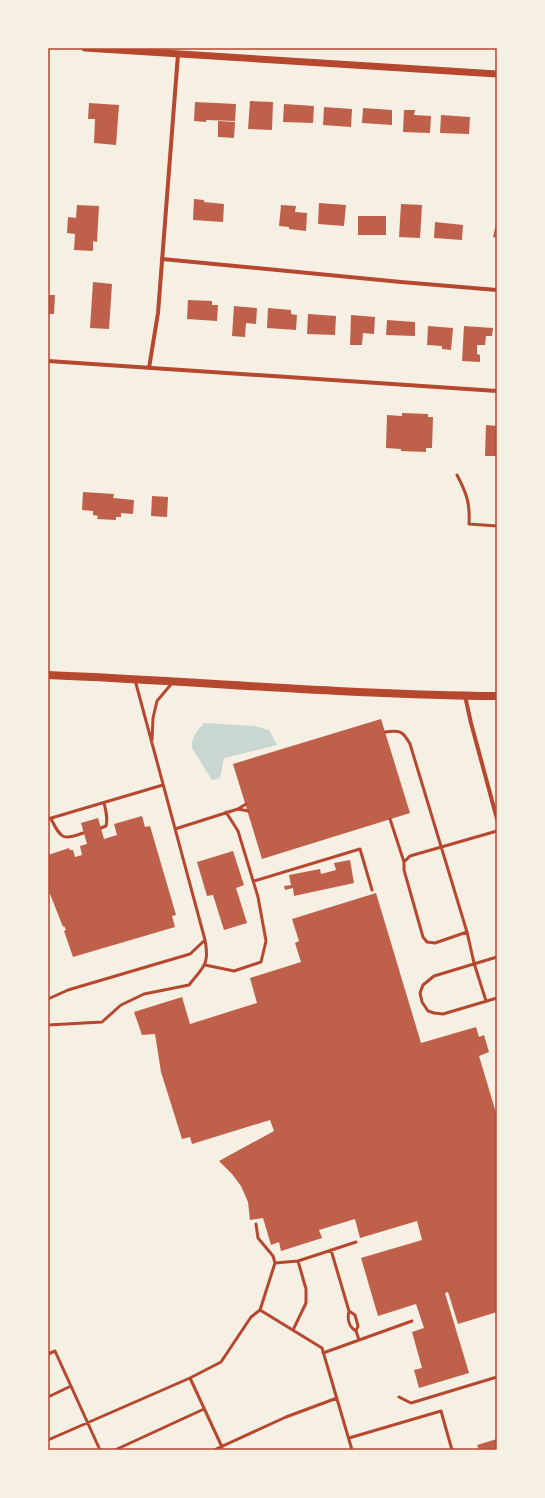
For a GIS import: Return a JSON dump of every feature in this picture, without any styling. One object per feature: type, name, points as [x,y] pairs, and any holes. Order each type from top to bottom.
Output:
[{"type":"main road","points":[[48,675],[134,678],[312,690],[497,696]]},
{"type":"street","points":[[85,48],[497,74]]},
{"type":"street","points":[[149,368],[158,313],[178,54]]},
{"type":"street","points":[[162,259],[497,290]]},
{"type":"street","points":[[48,361],[497,391]]},
{"type":"street","points":[[465,696],[497,819]]},
{"type":"lane","points":[[457,475],[465,490],[470,509],[469,524],[497,526]]},
{"type":"lane","points":[[48,1025],[102,1022],[121,1005],[144,994],[189,985],[205,965],[208,954],[134,678]]},
{"type":"lane","points":[[152,744],[153,718],[157,701],[174,681]]},
{"type":"lane","points":[[385,732],[396,730],[405,734],[410,744],[467,932],[474,964],[486,1001]]},
{"type":"lane","points":[[83,833],[70,838],[64,837],[58,833],[49,819],[163,785]]},
{"type":"lane","points":[[101,828],[106,826],[107,822],[104,803]]},
{"type":"lane","points":[[175,829],[238,809],[246,804]]},
{"type":"lane","points":[[238,809],[248,812]]},
{"type":"lane","points":[[205,965],[234,971],[261,962],[266,941],[254,881],[238,831],[226,812]]},
{"type":"lane","points":[[390,819],[404,862],[406,878],[423,937],[427,942],[434,943],[467,932]]},
{"type":"lane","points":[[404,862],[410,856],[497,831]]},
{"type":"lane","points":[[254,881],[360,849],[372,890]]},
{"type":"lane","points":[[48,999],[68,990],[190,954],[205,940]]},
{"type":"lane","points":[[497,957],[434,976],[423,985],[420,993],[422,1002],[428,1011],[443,1014],[497,998]]},
{"type":"lane","points":[[48,1440],[190,1378],[221,1362],[250,1317],[260,1310],[274,1263],[273,1256],[258,1238],[256,1224]]},
{"type":"lane","points":[[274,1263],[298,1261],[356,1242]]},
{"type":"lane","points":[[331,1250],[350,1312],[355,1315],[358,1326],[356,1331]]},
{"type":"lane","points":[[293,1330],[306,1303],[306,1289],[298,1261]]},
{"type":"lane","points":[[260,1310],[322,1348],[352,1450]]},
{"type":"lane","points":[[350,1312],[347,1317],[352,1328],[356,1331],[359,1340]]},
{"type":"lane","points":[[324,1353],[412,1321]]},
{"type":"lane","points":[[48,1354],[55,1351],[100,1450]]},
{"type":"lane","points":[[399,1398],[412,1403],[497,1377]]},
{"type":"lane","points":[[190,1378],[222,1446]]},
{"type":"lane","points":[[48,1397],[71,1386]]},
{"type":"lane","points":[[214,1450],[286,1417],[337,1398]]},
{"type":"lane","points":[[115,1450],[204,1409]]},
{"type":"lane","points":[[349,1438],[441,1411],[452,1450]]},
{"type":"shaded area","points":[[204,723],[254,726],[269,730],[277,745],[224,758],[220,778],[212,780],[192,748],[194,737]]},
{"type":"building","points":[[250,101],[273,102],[272,130],[248,129]]},
{"type":"building","points":[[195,102],[236,104],[235,121],[194,121]]},
{"type":"building","points":[[89,103],[119,105],[116,145],[94,143],[95,119],[88,119]]},
{"type":"building","points":[[284,104],[314,106],[313,123],[283,122]]},
{"type":"building","points":[[324,107],[352,109],[351,127],[323,125]]},
{"type":"building","points":[[363,108],[392,110],[392,125],[362,123]]},
{"type":"building","points":[[404,110],[415,110],[414,115],[431,116],[430,133],[403,132]]},
{"type":"building","points":[[441,115],[470,117],[469,134],[440,133]]},
{"type":"building","points":[[218,121],[235,122],[234,138],[218,137]]},
{"type":"building","points":[[194,199],[204,200],[204,202],[224,204],[223,222],[193,220]]},
{"type":"building","points":[[319,203],[346,205],[344,226],[318,224]]},
{"type":"building","points":[[401,204],[422,205],[420,238],[399,237]]},
{"type":"building","points":[[77,205],[99,206],[97,242],[93,241],[93,251],[74,250],[75,234],[67,233],[68,217],[76,218]]},
{"type":"building","points":[[281,205],[296,206],[295,212],[307,213],[306,231],[279,226]]},
{"type":"building","points":[[358,216],[386,216],[386,235],[358,235]]},
{"type":"building","points":[[435,222],[463,225],[462,240],[434,238]]},
{"type":"building","points":[[497,224],[497,238],[493,237]]},
{"type":"building","points":[[93,282],[112,284],[109,329],[90,328]]},
{"type":"building","points":[[48,295],[55,295],[54,314],[48,314]]},
{"type":"building","points":[[188,300],[212,301],[212,305],[218,305],[217,321],[187,319]]},
{"type":"building","points":[[234,306],[257,308],[256,324],[246,323],[245,337],[232,336]]},
{"type":"building","points":[[268,308],[291,310],[291,314],[297,315],[296,330],[267,328]]},
{"type":"building","points":[[308,314],[336,316],[335,335],[307,334]]},
{"type":"building","points":[[351,315],[375,317],[374,334],[363,333],[362,345],[350,345]]},
{"type":"building","points":[[387,320],[415,322],[415,336],[386,335]]},
{"type":"building","points":[[428,326],[453,328],[451,350],[442,349],[442,346],[427,345]]},
{"type":"building","points":[[464,326],[493,328],[492,336],[486,336],[485,345],[477,345],[477,354],[480,355],[480,362],[462,361]]},
{"type":"building","points":[[402,413],[428,414],[428,417],[433,417],[432,448],[426,448],[426,452],[401,451],[401,449],[386,448],[387,415],[402,416]]},
{"type":"building","points":[[486,425],[497,426],[497,456],[485,456]]},
{"type":"building","points":[[83,492],[114,494],[113,498],[134,500],[133,514],[121,513],[121,517],[116,517],[116,520],[97,519],[98,516],[93,515],[93,511],[82,510]]},
{"type":"building","points":[[152,496],[168,497],[167,517],[151,516]]},
{"type":"building","points":[[381,719],[410,813],[262,859],[233,764]]},
{"type":"building","points":[[142,816],[145,827],[150,826],[176,915],[172,916],[175,927],[73,957],[64,931],[66,930],[64,926],[63,927],[50,894],[48,894],[48,855],[69,848],[70,850],[73,850],[75,857],[82,855],[80,846],[87,844],[81,823],[98,818],[104,839],[117,835],[114,824]]},
{"type":"building","points":[[233,851],[244,885],[236,888],[247,923],[224,930],[213,895],[207,896],[197,862]]},
{"type":"building","points":[[350,860],[354,883],[294,896],[293,888],[285,890],[284,886],[291,885],[289,875],[320,869],[321,874],[336,870],[334,863]]},
{"type":"building","points":[[376,893],[421,1043],[476,1027],[479,1037],[484,1035],[489,1052],[479,1056],[497,1116],[497,1312],[458,1324],[448,1292],[445,1293],[469,1373],[419,1388],[414,1370],[422,1368],[412,1332],[424,1328],[416,1304],[378,1316],[361,1258],[422,1240],[417,1221],[360,1238],[355,1219],[319,1230],[322,1238],[281,1251],[279,1242],[271,1245],[263,1218],[250,1220],[248,1202],[241,1186],[219,1161],[274,1131],[270,1120],[192,1144],[190,1137],[182,1139],[161,1072],[155,1034],[142,1035],[134,1012],[182,997],[190,1024],[257,1003],[250,978],[301,962],[295,943],[299,941],[292,919]]},
{"type":"building","points":[[497,1439],[497,1450],[479,1450],[477,1445]]}]
